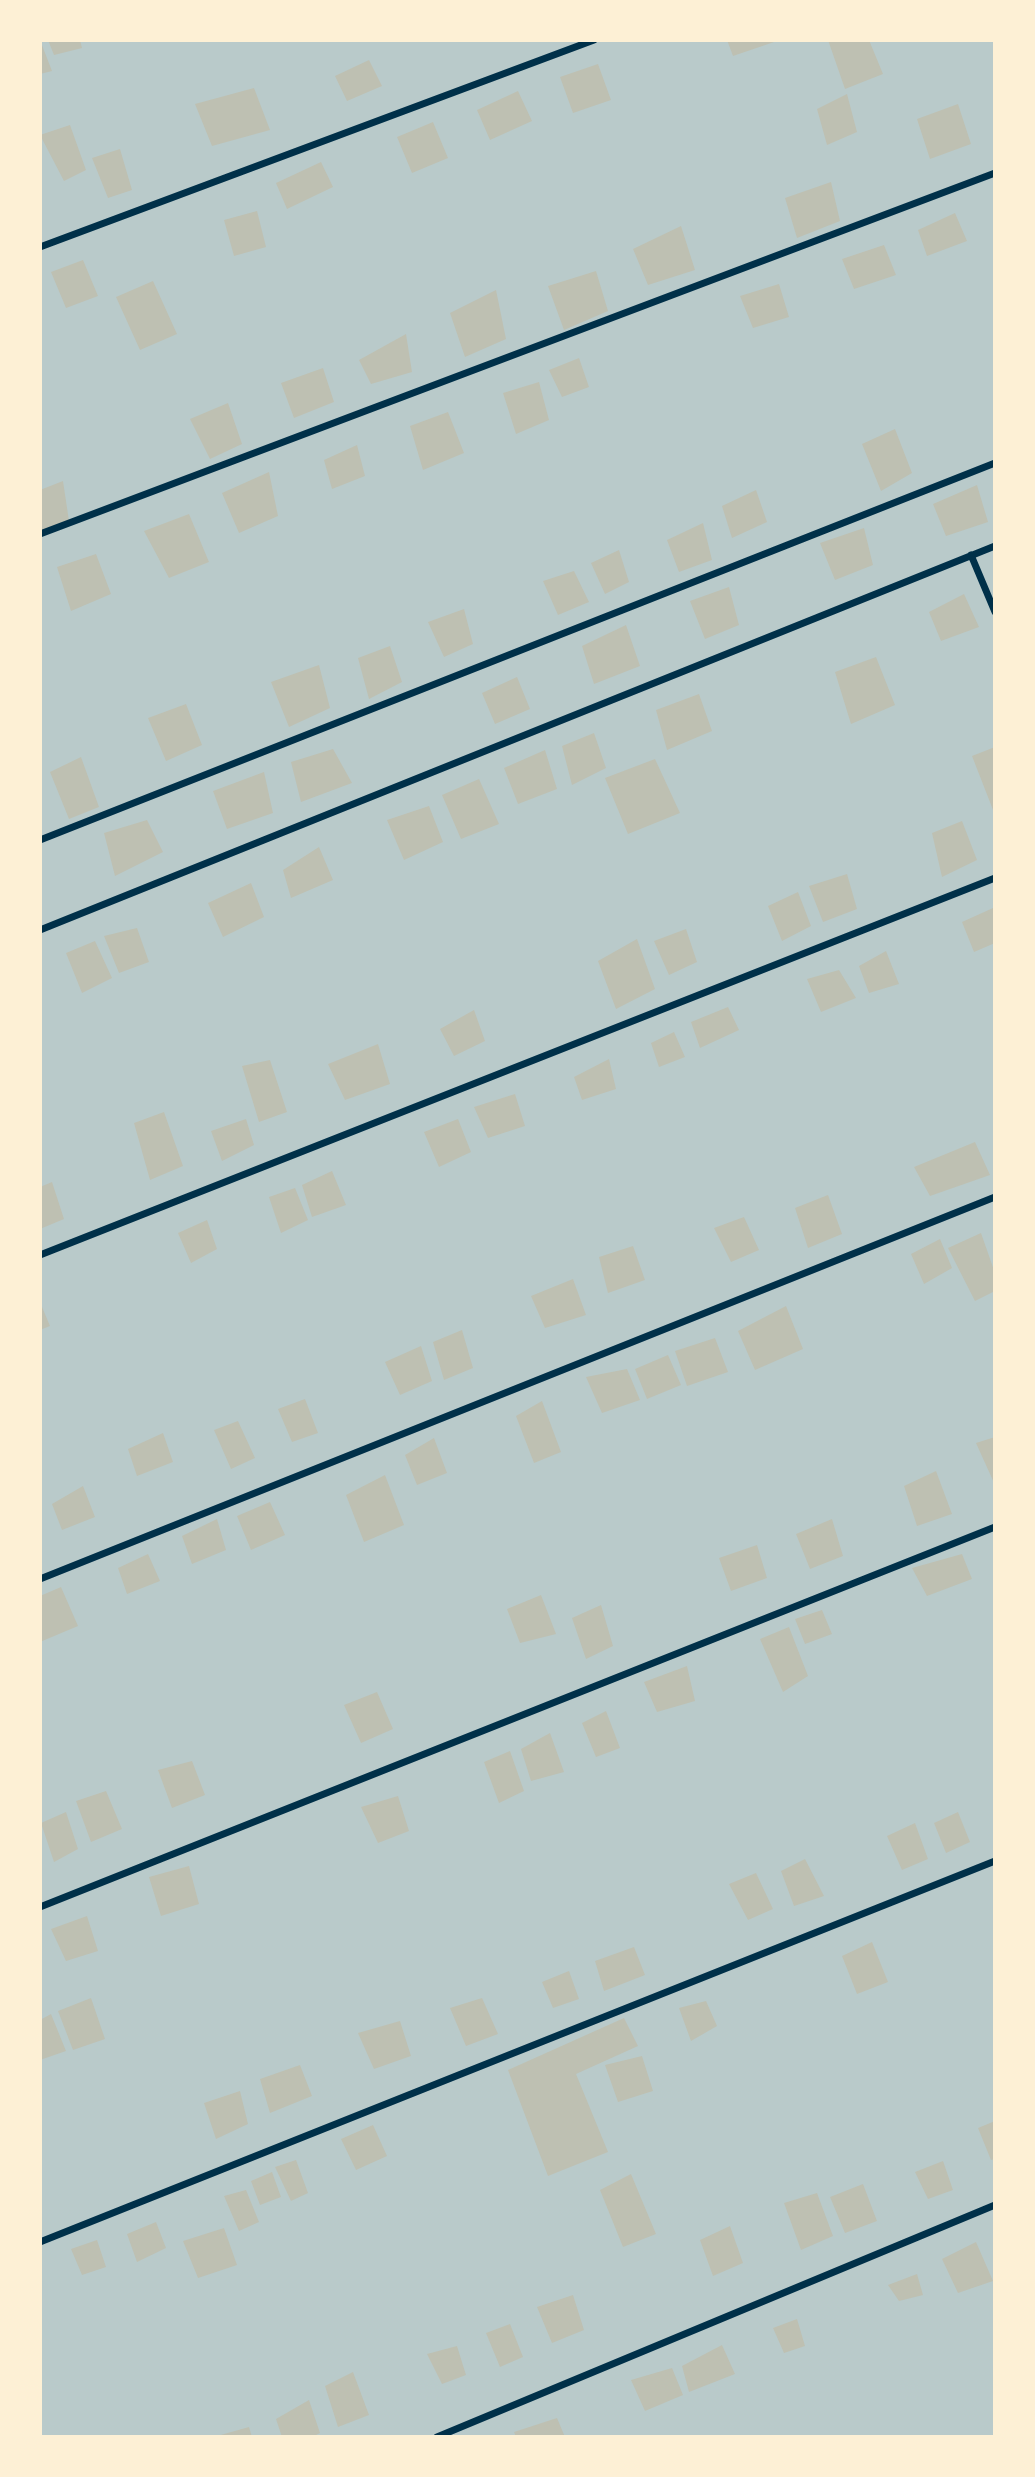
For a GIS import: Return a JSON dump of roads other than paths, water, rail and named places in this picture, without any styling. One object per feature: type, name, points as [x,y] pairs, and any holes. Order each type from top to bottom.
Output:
[{"type":"street","points":[[40,247],[594,40]]},
{"type":"street","points":[[40,534],[995,173]]},
{"type":"street","points":[[40,840],[995,463]]},
{"type":"street","points":[[40,930],[995,546]]},
{"type":"street","points":[[971,555],[995,612]]},
{"type":"street","points":[[40,1255],[995,878]]},
{"type":"street","points":[[40,1579],[995,1197]]},
{"type":"street","points":[[40,1907],[995,1527]]},
{"type":"street","points":[[40,2242],[995,1861]]},
{"type":"street","points":[[437,2437],[995,2205]]}]
